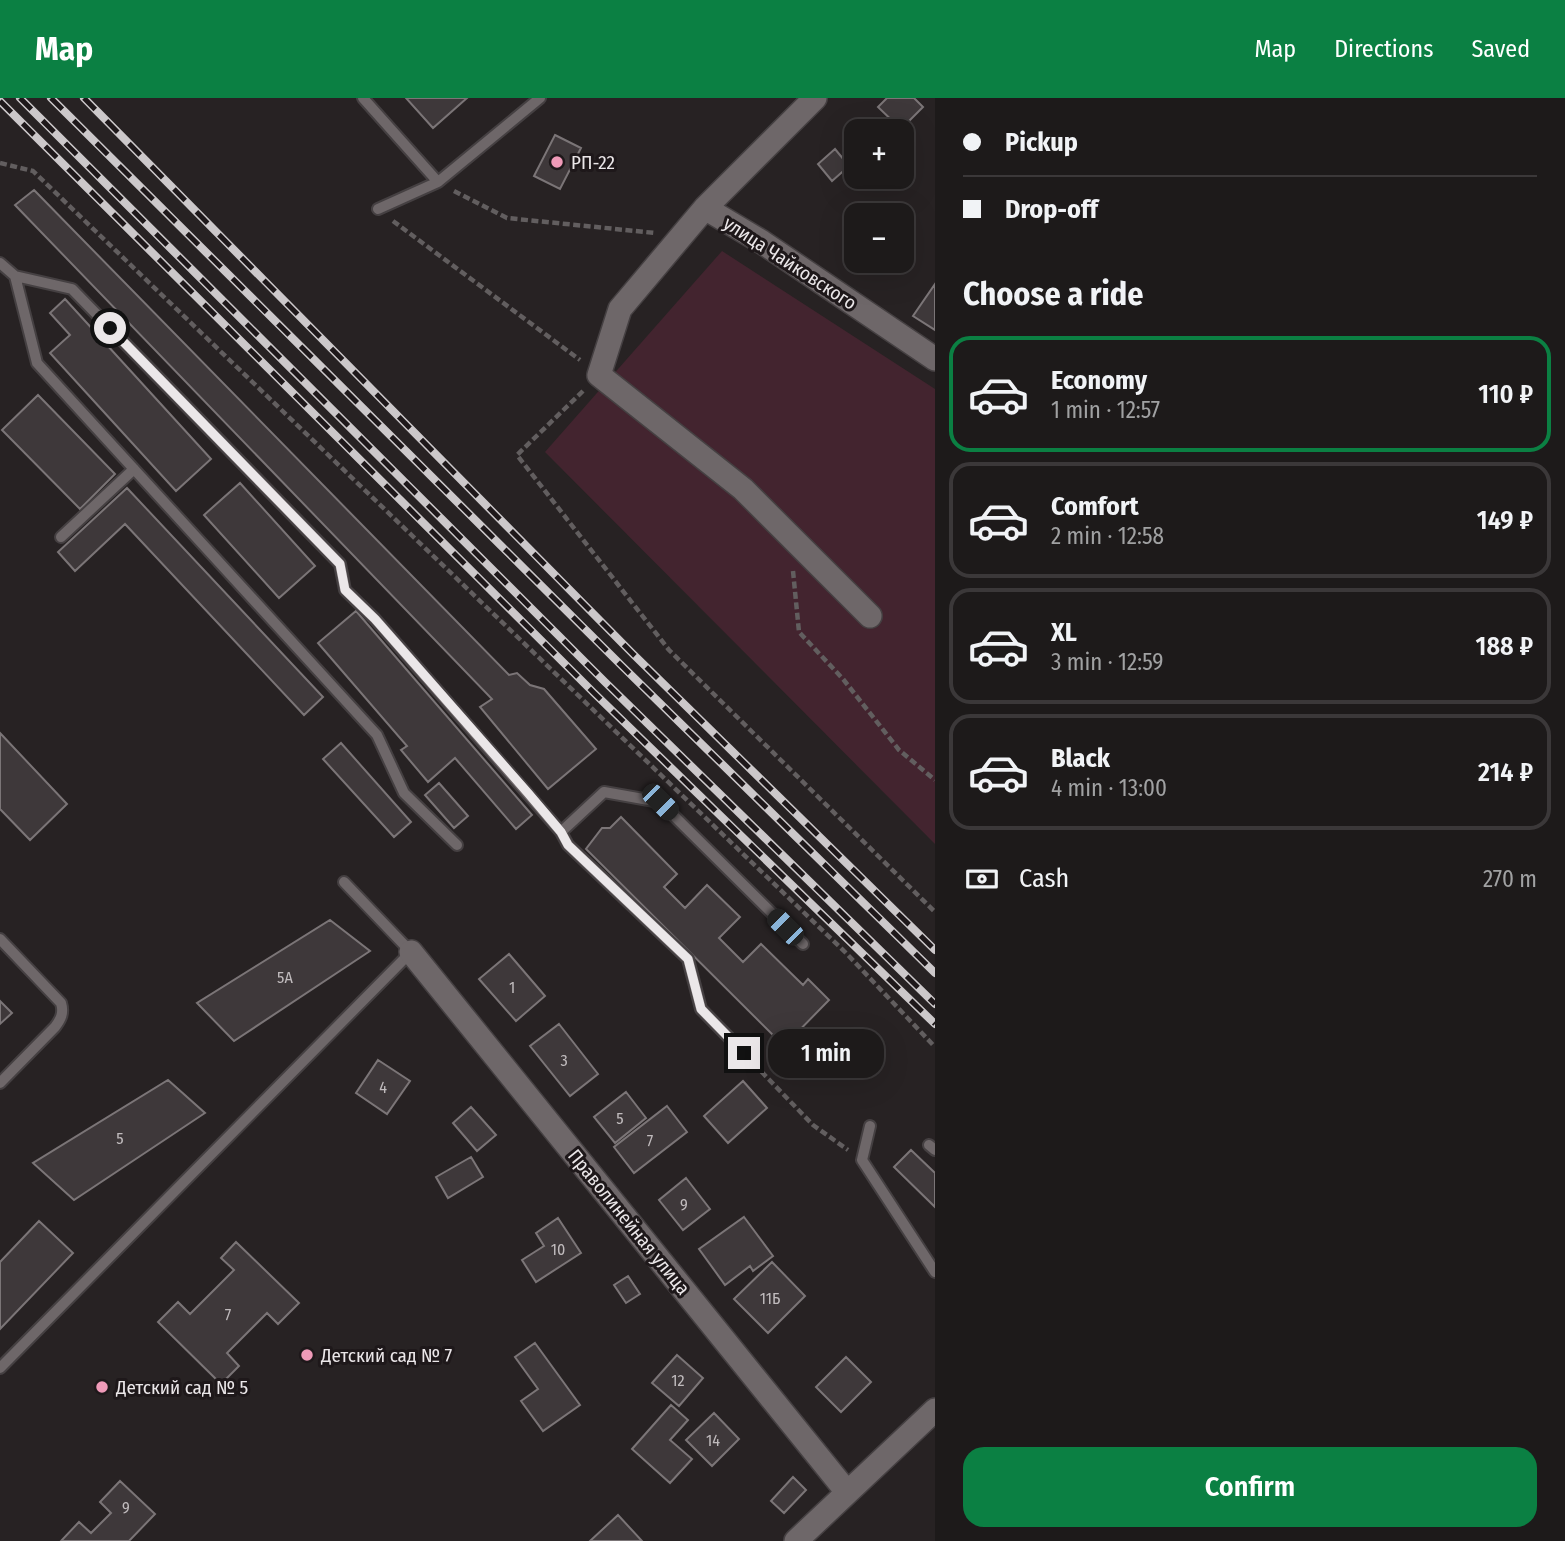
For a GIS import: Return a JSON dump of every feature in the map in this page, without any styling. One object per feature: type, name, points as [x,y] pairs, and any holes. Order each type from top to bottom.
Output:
[{"type":"street","name":"улица Чайковского","points":[[815,98],[705,208],[762,242],[935,359]]},
{"type":"street","points":[[705,208],[620,309],[599,374],[743,489],[870,616]]},
{"type":"street","name":"Праволинейная улица","points":[[411,953],[847,1492]]},
{"type":"street","points":[[796,1541],[935,1410]]},
{"type":"lane","points":[[363,98],[438,182]]},
{"type":"lane","points":[[378,209],[438,182],[540,98]]},
{"type":"lane","points":[[0,263],[15,276],[72,289],[340,564],[345,590],[375,619],[561,832],[568,845],[688,959],[701,1009],[744,1053]]},
{"type":"lane","points":[[15,276],[37,363],[377,735],[404,793],[457,845]]},
{"type":"lane","points":[[61,537],[134,469]]},
{"type":"lane","points":[[561,832],[604,792],[660,802],[803,944]]},
{"type":"lane","points":[[0,1368],[411,953],[344,883]]},
{"type":"lane","points":[[0,939],[61,1003],[63,1009],[61,1019],[55,1027],[0,1083]]},
{"type":"lane","points":[[870,1126],[862,1160],[935,1272]]},
{"type":"path","points":[[0,163],[33,171],[846,953],[935,1047]]},
{"type":"path","points":[[438,182],[507,218],[680,236]]},
{"type":"path","points":[[378,209],[599,374],[517,455],[669,650],[935,912]]},
{"type":"path","points":[[789,536],[799,632],[843,679],[900,750],[935,780]]},
{"type":"path","points":[[744,1053],[813,1125],[862,1160]]},
{"type":"shaded area","points":[[722,251],[935,389],[935,844],[545,452]]},
{"type":"building","points":[[406,98],[467,98],[433,128]]},
{"type":"building","points":[[887,98],[914,98],[923,107],[911,119],[891,119],[878,107]]},
{"type":"building","name":"РП-22","points":[[555,135],[581,148],[560,189],[534,176]]},
{"type":"building","points":[[835,149],[844,160],[844,170],[832,181],[818,164]]},
{"type":"building","points":[[34,190],[509,675],[517,673],[530,685],[544,689],[596,749],[548,789],[480,707],[492,699],[15,205]]},
{"type":"building","points":[[935,284],[935,330],[913,316]]},
{"type":"building","points":[[65,299],[211,459],[176,491],[50,353],[70,335],[50,313]]},
{"type":"building","points":[[38,395],[115,474],[80,509],[2,430]]},
{"type":"building","points":[[240,483],[315,566],[279,598],[204,515]]},
{"type":"building","points":[[127,488],[323,697],[304,715],[125,524],[75,571],[58,552]]},
{"type":"building","points":[[356,611],[532,815],[516,829],[455,758],[428,782],[401,750],[407,746],[318,643]]},
{"type":"building","points":[[0,733],[67,804],[30,840],[0,809]]},
{"type":"building","points":[[341,743],[411,822],[394,837],[323,759]]},
{"type":"building","points":[[439,783],[468,816],[454,828],[425,795]]},
{"type":"building","points":[[621,817],[677,874],[664,887],[685,908],[707,885],[740,917],[719,938],[743,962],[761,944],[803,985],[808,979],[829,1000],[784,1046],[586,849],[602,828],[610,828]]},
{"type":"building","points":[[330,920],[370,951],[234,1041],[197,1003]]},
{"type":"building","points":[[509,954],[545,996],[516,1021],[479,979]]},
{"type":"building","points":[[0,1001],[12,1013],[0,1024]]},
{"type":"building","points":[[559,1024],[598,1074],[570,1096],[530,1046]]},
{"type":"building","points":[[378,1060],[410,1081],[387,1114],[356,1093]]},
{"type":"building","points":[[168,1080],[205,1113],[74,1200],[33,1163]]},
{"type":"building","points":[[743,1081],[767,1108],[728,1143],[704,1116]]},
{"type":"building","points":[[626,1092],[646,1118],[615,1143],[594,1117]]},
{"type":"building","points":[[667,1106],[687,1132],[634,1173],[614,1147]]},
{"type":"building","points":[[471,1107],[496,1135],[477,1151],[453,1123]]},
{"type":"building","points":[[911,1150],[935,1173],[935,1207],[894,1167]]},
{"type":"building","points":[[471,1157],[483,1177],[448,1198],[436,1177]]},
{"type":"building","points":[[686,1178],[710,1209],[683,1230],[659,1200]]},
{"type":"building","points":[[744,1217],[773,1256],[753,1271],[750,1266],[725,1285],[699,1249]]},
{"type":"building","points":[[558,1218],[581,1253],[536,1282],[522,1260],[544,1246],[536,1233]]},
{"type":"building","points":[[39,1221],[73,1253],[0,1329],[0,1262]]},
{"type":"building","points":[[236,1242],[299,1303],[278,1324],[267,1313],[227,1353],[239,1366],[221,1384],[158,1322],[178,1302],[190,1314],[234,1270],[221,1258]]},
{"type":"building","points":[[772,1262],[805,1296],[768,1333],[734,1299]]},
{"type":"building","points":[[628,1276],[640,1294],[626,1303],[614,1285]]},
{"type":"building","points":[[535,1343],[580,1405],[543,1431],[521,1401],[538,1389],[515,1357]]},
{"type":"building","points":[[677,1355],[703,1378],[679,1406],[652,1383]]},
{"type":"building","points":[[846,1357],[871,1382],[841,1412],[816,1387]]},
{"type":"building","points":[[671,1405],[688,1420],[670,1440],[692,1459],[670,1483],[632,1449]]},
{"type":"building","points":[[714,1413],[739,1439],[712,1466],[686,1440]]},
{"type":"building","points":[[793,1477],[806,1490],[784,1513],[771,1501]]},
{"type":"building","points":[[120,1481],[155,1514],[129,1541],[61,1541],[79,1522],[91,1533],[111,1513],[100,1502]]},
{"type":"building","points":[[618,1515],[642,1541],[590,1541]]},
{"type":"railway","points":[[20,98],[605,682],[935,1004]]},
{"type":"railway","points":[[51,98],[935,973]]},
{"type":"railway","points":[[84,98],[633,654],[935,950]]},
{"type":"railway","points":[[0,101],[594,693],[935,1024]]},
{"type":"place","name":"РП-22","points":[[557,162]]},
{"type":"place","name":"Детский сад № 7","points":[[307,1355]]},
{"type":"place","name":"Детский сад № 5","points":[[102,1387]]},
{"type":"route","points":[[110,328],[340,564],[345,590],[375,619],[528,793],[561,832],[568,845],[688,959],[701,1009],[744,1053]]}]
